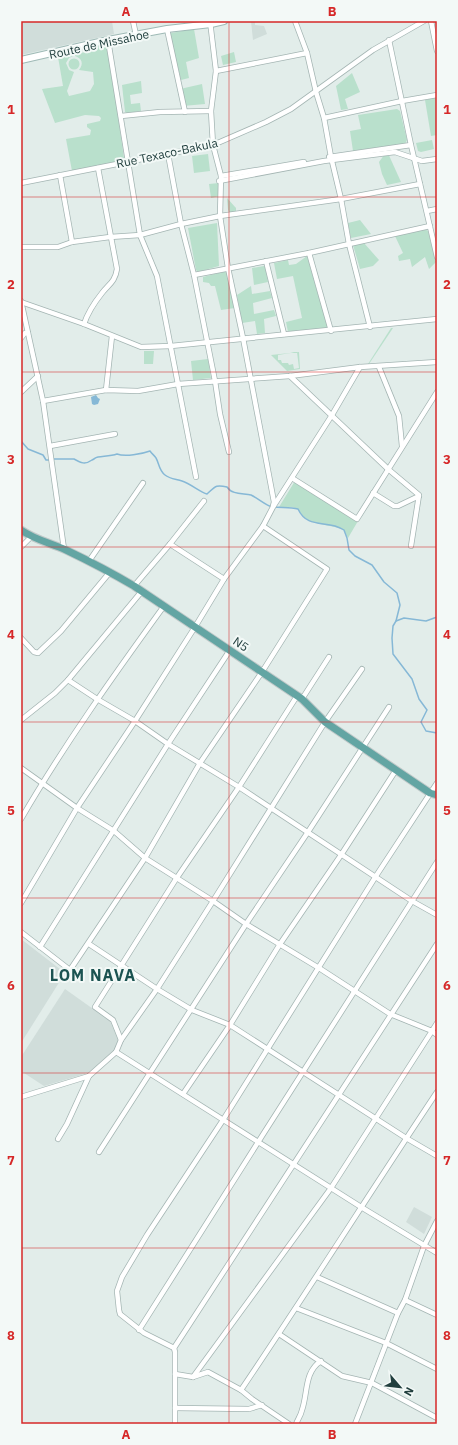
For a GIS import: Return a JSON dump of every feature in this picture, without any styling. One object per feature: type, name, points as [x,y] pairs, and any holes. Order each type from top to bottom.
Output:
[{"type":"main road","name":"Route de Missahoe","points":[[21,60],[108,40],[167,29],[224,21]]},
{"type":"main road","name":"N5","points":[[21,530],[31,537],[64,549],[89,561],[142,591],[300,698],[325,722],[362,748],[434,794]]},
{"type":"street","points":[[133,21],[136,35]]},
{"type":"street","points":[[295,21],[307,53],[324,118],[350,244],[370,327]]},
{"type":"street","name":"Rue Texaco-Bakula","points":[[21,183],[212,145],[266,122],[291,109],[372,50],[424,21]]},
{"type":"street","points":[[431,21],[437,50]]},
{"type":"street","points":[[211,22],[216,71],[211,111],[212,145],[221,176],[220,216],[228,268],[243,338],[274,502],[273,507]]},
{"type":"street","points":[[167,29],[185,112]]},
{"type":"street","points":[[108,40],[140,235],[157,276],[196,477]]},
{"type":"street","points":[[389,40],[437,257]]},
{"type":"street","points":[[216,71],[307,53]]},
{"type":"street","points":[[324,118],[437,95]]},
{"type":"street","points":[[121,116],[160,112],[211,111]]},
{"type":"street","points":[[221,176],[411,145]]},
{"type":"street","points":[[218,181],[324,161],[395,152],[422,161],[437,159]]},
{"type":"street","points":[[168,154],[181,224],[194,276],[220,414],[229,452]]},
{"type":"street","points":[[416,163],[437,159]]},
{"type":"street","points":[[84,324],[87,314],[93,305],[115,278],[117,269],[98,168]]},
{"type":"street","points":[[60,175],[72,242]]},
{"type":"street","points":[[21,247],[58,246],[72,242],[140,235],[181,224],[220,216],[341,199],[420,184]]},
{"type":"street","points":[[427,211],[437,209]]},
{"type":"street","points":[[194,276],[309,253],[430,226]]},
{"type":"street","points":[[309,253],[331,331]]},
{"type":"street","points":[[266,261],[284,334]]},
{"type":"street","points":[[21,302],[84,324],[141,347],[171,346],[284,334],[331,331],[437,319]]},
{"type":"street","points":[[21,302],[43,401],[64,549]]},
{"type":"street","points":[[21,338],[25,333],[28,333]]},
{"type":"street","points":[[106,390],[112,336]]},
{"type":"street","points":[[43,401],[106,390],[138,391],[178,384],[290,376],[360,367],[379,367],[437,362]]},
{"type":"street","points":[[21,903],[77,808],[135,721],[195,627],[224,578],[263,526],[273,507],[332,415],[360,367]]},
{"type":"street","points":[[379,367],[399,416],[402,446]]},
{"type":"street","points":[[21,392],[38,376]]},
{"type":"street","points":[[290,376],[388,469],[419,496]]},
{"type":"street","points":[[292,478],[356,519],[437,392]]},
{"type":"street","points":[[50,446],[115,434]]},
{"type":"street","points":[[89,561],[143,483]]},
{"type":"street","points":[[373,493],[398,506],[419,496]]},
{"type":"street","points":[[411,546],[419,496]]},
{"type":"street","points":[[134,586],[204,501]]},
{"type":"street","points":[[21,932],[70,970],[145,858],[200,763],[262,672],[327,569],[263,526]]},
{"type":"street","points":[[21,547],[31,537]]},
{"type":"street","points":[[170,544],[224,578]]},
{"type":"street","points":[[21,638],[34,652],[38,653],[61,631],[110,572]]},
{"type":"street","points":[[21,720],[68,680],[142,591]]},
{"type":"street","points":[[21,819],[42,783],[97,699],[164,606]]},
{"type":"street","points":[[40,946],[168,744],[230,650]]},
{"type":"street","points":[[121,1040],[113,1020],[95,1007],[176,879],[329,657]]},
{"type":"street","points":[[58,1139],[67,1124],[89,1076],[116,1052],[121,1040],[157,989],[325,722],[362,669]]},
{"type":"street","points":[[68,680],[135,721],[168,744],[239,787],[412,901],[437,915]]},
{"type":"street","points":[[99,1152],[192,1010],[246,924],[389,707]]},
{"type":"street","points":[[21,768],[77,808],[114,831],[145,858],[213,901],[246,924],[319,968],[390,1014],[432,1031],[437,1035]]},
{"type":"street","points":[[183,1094],[230,1025],[280,944],[341,855],[396,770]]},
{"type":"street","points":[[174,1348],[139,1330],[120,1314],[118,1304],[118,1286],[122,1277],[147,1235],[223,1120],[376,876],[434,794],[437,783]]},
{"type":"street","points":[[139,1330],[354,990],[437,862]]},
{"type":"street","points":[[88,944],[192,1010],[230,1025],[268,1048],[406,1138],[437,1156]]},
{"type":"street","points":[[175,1424],[174,1348],[437,944]]},
{"type":"street","points":[[193,1377],[331,1188],[437,1023]]},
{"type":"street","points":[[116,1052],[150,1072],[361,1207],[437,1253]]},
{"type":"street","points":[[21,1097],[89,1076]]},
{"type":"street","points":[[241,1390],[318,1277],[361,1207],[437,1092]]},
{"type":"street","points":[[355,1424],[398,1313],[405,1300],[424,1246],[437,1221]]},
{"type":"street","points":[[318,1277],[398,1313]]},
{"type":"street","points":[[405,1300],[437,1315]]},
{"type":"street","points":[[296,1308],[386,1343],[437,1369]]},
{"type":"street","points":[[279,1334],[342,1376],[372,1383],[437,1418]]},
{"type":"street","points":[[296,1424],[302,1409],[309,1374],[316,1364],[321,1361]]},
{"type":"street","points":[[175,1374],[193,1377],[208,1372],[241,1390],[289,1424]]},
{"type":"street","points":[[175,1408],[249,1409],[262,1405]]},
{"type":"shaded area","points":[[21,21],[112,21],[114,34],[21,55]]},
{"type":"shaded area","points":[[251,21],[255,21],[255,25],[264,26],[267,34],[253,40]]},
{"type":"shaded area","points":[[21,939],[65,973],[21,1043]]},
{"type":"shaded area","points":[[65,989],[110,1021],[118,1040],[114,1051],[88,1073],[44,1086],[21,1071],[21,1057]]},
{"type":"shaded area","points":[[414,1207],[432,1217],[424,1234],[406,1222]]},
{"type":"green space","points":[[194,29],[199,58],[186,62],[189,78],[181,80],[170,35],[171,33]]},
{"type":"green space","points":[[103,45],[108,48],[124,158],[120,161],[72,171],[66,139],[90,135],[91,130],[87,127],[87,124],[100,121],[101,118],[99,116],[85,115],[55,123],[42,89],[63,86],[58,57],[73,54],[73,56],[69,58],[66,63],[69,70],[74,72],[67,91],[69,96],[90,91],[94,84],[93,72],[79,70],[82,62],[75,56],[75,54],[91,51],[91,47]]},
{"type":"green space","points":[[234,52],[236,62],[223,65],[221,56]]},
{"type":"green space","points":[[74,58],[78,60],[80,64],[78,68],[74,70],[70,68],[68,64],[70,60]]},
{"type":"green space","points":[[352,73],[360,92],[345,99],[348,109],[341,110],[336,86]]},
{"type":"green space","points":[[141,81],[142,93],[130,95],[131,104],[140,103],[141,111],[127,113],[125,112],[122,85]]},
{"type":"green space","points":[[202,84],[205,104],[183,106],[180,89]]},
{"type":"green space","points":[[437,97],[437,135],[431,136],[425,100]]},
{"type":"green space","points":[[397,109],[400,111],[407,140],[405,144],[353,151],[350,131],[361,129],[358,115]]},
{"type":"green space","points":[[432,140],[434,149],[421,152],[418,151],[416,143]]},
{"type":"green space","points":[[387,151],[401,182],[387,185],[382,174],[379,162]]},
{"type":"green space","points":[[208,154],[210,171],[194,173],[192,156]]},
{"type":"green space","points":[[219,183],[220,196],[211,198],[209,184]]},
{"type":"green space","points":[[227,198],[236,208],[236,211],[230,213],[228,210]]},
{"type":"green space","points":[[360,220],[371,234],[351,238],[348,223]]},
{"type":"green space","points":[[217,223],[219,266],[198,272],[196,270],[188,228]]},
{"type":"green space","points":[[425,229],[428,231],[436,262],[429,269],[425,257],[412,267],[410,259],[399,261],[398,256],[403,253],[395,236]]},
{"type":"green space","points":[[364,243],[379,260],[373,266],[360,269],[353,245]]},
{"type":"green space","points":[[307,256],[328,329],[288,332],[286,322],[302,318],[293,276],[277,279],[274,263],[288,260],[289,265],[296,264]]},
{"type":"green space","points":[[264,266],[268,282],[254,285],[252,268]]},
{"type":"green space","points":[[226,271],[229,273],[235,308],[221,310],[215,286],[211,286],[209,283],[203,282],[203,277]]},
{"type":"green space","points":[[251,286],[252,294],[270,291],[272,298],[253,303],[254,314],[274,310],[276,316],[264,319],[265,333],[257,334],[255,321],[242,323],[237,295]]},
{"type":"green space","points":[[391,328],[393,328],[368,364]]},
{"type":"green space","points":[[144,351],[154,351],[153,364],[144,364]]},
{"type":"green space","points":[[297,352],[299,352],[300,369],[287,371],[271,355],[293,353],[278,355],[278,360],[281,360],[282,363],[288,363],[289,365],[293,364],[294,369],[299,368]]},
{"type":"green space","points":[[208,359],[211,378],[193,380],[191,361]]},
{"type":"green space","points":[[295,481],[358,521],[348,538],[344,530],[312,522],[302,515],[298,509],[292,507],[279,507]]},
{"type":"water","points":[[96,395],[100,399],[98,404],[94,405],[92,404],[91,397]]},
{"type":"waterway","points":[[21,441],[28,449],[43,455],[46,460],[49,460]]},
{"type":"waterway","points":[[53,459],[74,459],[85,463],[98,457],[117,454],[134,455],[150,451],[156,457],[160,469],[165,475],[185,482],[204,493],[207,494],[218,486],[227,487],[235,493],[251,495],[270,506],[298,509],[309,521],[335,526],[344,530],[349,550],[355,556],[372,565],[384,582],[397,593],[400,605],[396,621],[393,626],[393,654],[412,679],[419,699],[427,710],[421,722],[426,731],[437,733]]},
{"type":"waterway","points":[[396,621],[404,618],[426,621],[437,617]]},
{"type":"district","name":"LOM NAVA","points":[[93,975]]}]
